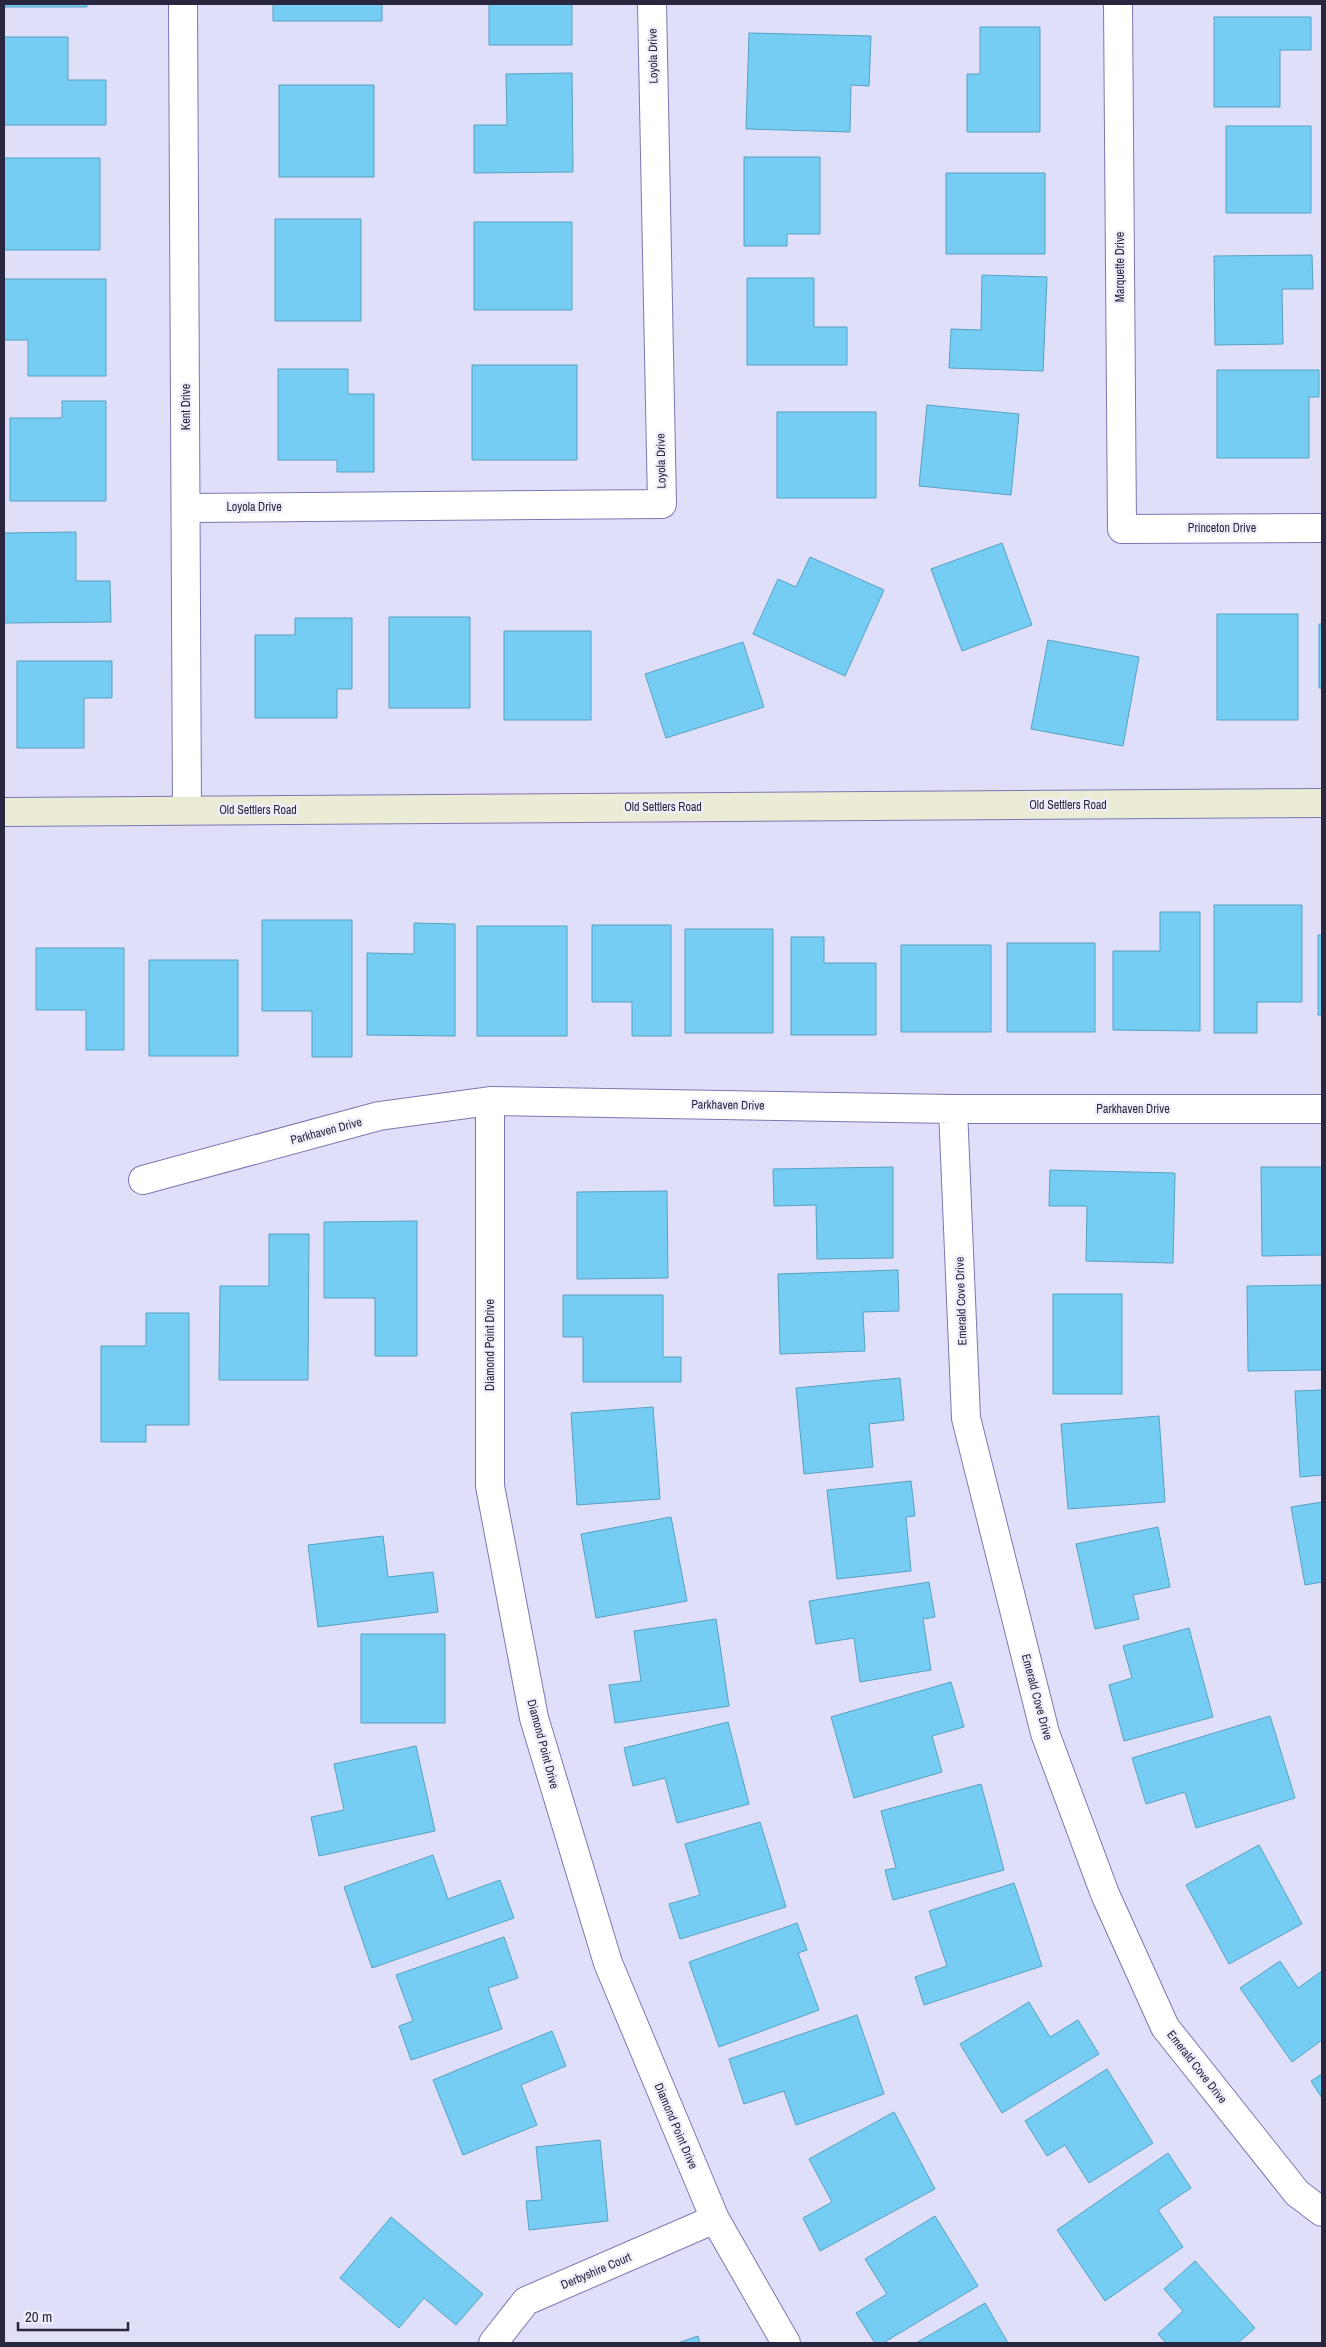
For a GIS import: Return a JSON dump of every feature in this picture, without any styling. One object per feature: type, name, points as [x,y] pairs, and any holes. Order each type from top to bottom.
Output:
[{"type":"main road","name":"Old Settlers Road","points":[[4,812],[1322,803]]},
{"type":"street","name":"Kent Drive","points":[[183,4],[188,810]]},
{"type":"street","name":"Loyola Drive","points":[[187,508],[662,504],[652,4]]},
{"type":"street","name":"Marquette Drive","points":[[1118,4],[1122,529]]},
{"type":"street","name":"Princeton Drive","points":[[1122,529],[1322,528]]},
{"type":"street","name":"Parkhaven Drive","points":[[143,1180],[379,1116],[490,1101],[952,1108],[1322,1108]]},
{"type":"street","name":"Diamond Point Drive","points":[[490,1101],[490,1486],[534,1718],[608,1963],[715,2219],[786,2343]]},
{"type":"street","name":"Emerald Cove Drive","points":[[952,1108],[966,1418],[1045,1733],[1105,1894],[1166,2027],[1297,2193],[1322,2212]]},
{"type":"street","name":"Derbyshire Court","points":[[493,2343],[526,2301],[715,2219]]},
{"type":"building","points":[[4,4],[87,4],[87,7],[4,7]]},
{"type":"building","points":[[273,4],[382,4],[382,21],[273,21]]},
{"type":"building","points":[[489,4],[572,4],[572,45],[489,45]]},
{"type":"building","points":[[1214,17],[1311,17],[1311,50],[1280,50],[1280,107],[1214,107]]},
{"type":"building","points":[[980,27],[1040,27],[1040,132],[967,132],[967,74],[980,74]]},
{"type":"building","points":[[749,33],[871,36],[869,86],[851,85],[850,132],[746,129]]},
{"type":"building","points":[[4,37],[68,37],[68,80],[106,80],[106,125],[4,125]]},
{"type":"building","points":[[572,73],[573,172],[474,173],[474,125],[507,125],[506,74]]},
{"type":"building","points":[[279,85],[374,85],[374,177],[279,177]]},
{"type":"building","points":[[1226,126],[1311,126],[1311,213],[1226,213]]},
{"type":"building","points":[[744,157],[820,157],[820,234],[787,234],[787,246],[744,246]]},
{"type":"building","points":[[4,158],[100,158],[100,250],[4,250]]},
{"type":"building","points":[[946,173],[1045,173],[1045,254],[946,254]]},
{"type":"building","points":[[275,219],[361,219],[361,321],[275,321]]},
{"type":"building","points":[[474,222],[572,222],[572,310],[474,310]]},
{"type":"building","points":[[1312,255],[1313,289],[1282,289],[1283,344],[1215,345],[1214,256]]},
{"type":"building","points":[[982,275],[1047,277],[1043,371],[949,368],[951,329],[981,330]]},
{"type":"building","points":[[747,278],[814,278],[814,327],[847,327],[847,365],[747,365]]},
{"type":"building","points":[[4,279],[106,279],[106,376],[28,376],[28,340],[4,340]]},
{"type":"building","points":[[472,365],[577,365],[577,460],[472,460]]},
{"type":"building","points":[[278,369],[348,369],[348,394],[374,394],[374,472],[337,472],[337,460],[278,460]]},
{"type":"building","points":[[1217,370],[1319,370],[1319,397],[1309,397],[1309,458],[1217,458]]},
{"type":"building","points":[[62,401],[106,401],[106,501],[10,501],[10,418],[62,418]]},
{"type":"building","points":[[927,405],[1019,414],[1011,495],[919,486]]},
{"type":"building","points":[[777,412],[876,412],[876,498],[777,498]]},
{"type":"building","points":[[76,532],[76,581],[110,581],[111,622],[4,623],[4,533]]},
{"type":"building","points":[[1002,543],[1032,625],[962,651],[931,569]]},
{"type":"building","points":[[810,557],[884,590],[845,676],[753,634],[778,579],[796,587]]},
{"type":"building","points":[[1217,614],[1298,614],[1298,720],[1217,720]]},
{"type":"building","points":[[389,617],[470,617],[470,708],[389,708]]},
{"type":"building","points":[[295,618],[352,618],[352,689],[337,689],[337,718],[255,718],[255,635],[295,635]]},
{"type":"building","points":[[1319,624],[1322,624],[1322,688],[1319,688]]},
{"type":"building","points":[[504,631],[591,631],[591,720],[504,720]]},
{"type":"building","points":[[1048,640],[1139,657],[1123,746],[1031,729]]},
{"type":"building","points":[[743,642],[764,707],[666,738],[645,674]]},
{"type":"building","points":[[17,661],[112,661],[112,698],[84,698],[84,748],[17,748]]},
{"type":"building","points":[[1214,905],[1302,905],[1302,1002],[1257,1002],[1257,1033],[1214,1033]]},
{"type":"building","points":[[1160,912],[1200,912],[1200,1031],[1113,1030],[1113,951],[1160,951]]},
{"type":"building","points":[[262,920],[352,920],[352,1057],[312,1057],[312,1011],[262,1011]]},
{"type":"building","points":[[414,923],[455,924],[455,1036],[367,1035],[367,953],[414,954]]},
{"type":"building","points":[[592,925],[671,925],[671,1036],[632,1036],[632,1002],[592,1002]]},
{"type":"building","points":[[477,926],[567,926],[567,1036],[477,1036]]},
{"type":"building","points":[[685,929],[773,929],[773,1033],[685,1033]]},
{"type":"building","points":[[1318,935],[1322,935],[1322,1015],[1318,1015]]},
{"type":"building","points":[[791,937],[824,937],[824,963],[876,963],[876,1035],[791,1035]]},
{"type":"building","points":[[1007,943],[1095,943],[1095,1032],[1007,1032]]},
{"type":"building","points":[[901,945],[991,945],[991,1032],[901,1032]]},
{"type":"building","points":[[36,948],[124,948],[124,1050],[86,1050],[86,1010],[36,1010]]},
{"type":"building","points":[[149,960],[238,960],[238,1056],[149,1056]]},
{"type":"building","points":[[893,1167],[893,1258],[817,1259],[816,1205],[774,1206],[773,1169]]},
{"type":"building","points":[[1261,1167],[1322,1167],[1322,1255],[1262,1256]]},
{"type":"building","points":[[1050,1170],[1175,1173],[1173,1263],[1086,1261],[1087,1206],[1049,1206]]},
{"type":"building","points":[[667,1191],[668,1278],[577,1279],[577,1192]]},
{"type":"building","points":[[417,1221],[417,1356],[375,1356],[375,1298],[324,1298],[324,1222]]},
{"type":"building","points":[[269,1234],[309,1234],[308,1380],[219,1380],[220,1286],[269,1286]]},
{"type":"building","points":[[898,1270],[899,1311],[863,1312],[865,1351],[780,1354],[778,1274]]},
{"type":"building","points":[[1322,1285],[1322,1370],[1248,1371],[1247,1286]]},
{"type":"building","points":[[1053,1294],[1122,1294],[1122,1394],[1053,1394]]},
{"type":"building","points":[[563,1295],[663,1295],[663,1357],[681,1357],[681,1382],[583,1382],[583,1337],[563,1337]]},
{"type":"building","points":[[146,1313],[189,1313],[189,1425],[146,1425],[146,1442],[101,1442],[101,1346],[146,1346]]},
{"type":"building","points":[[900,1378],[904,1420],[869,1424],[873,1467],[804,1474],[796,1388]]},
{"type":"building","points":[[1322,1390],[1322,1475],[1300,1477],[1295,1391]]},
{"type":"building","points":[[653,1407],[660,1499],[577,1505],[571,1413]]},
{"type":"building","points":[[1159,1416],[1165,1502],[1068,1509],[1061,1424]]},
{"type":"building","points":[[911,1481],[915,1516],[906,1517],[911,1571],[837,1579],[827,1490]]},
{"type":"building","points":[[1322,1502],[1322,1582],[1305,1585],[1291,1507]]},
{"type":"building","points":[[671,1517],[687,1601],[596,1618],[581,1534]]},
{"type":"building","points":[[1158,1527],[1170,1587],[1133,1595],[1139,1619],[1095,1629],[1076,1544]]},
{"type":"building","points":[[383,1536],[388,1577],[433,1572],[438,1612],[318,1627],[308,1545]]},
{"type":"building","points":[[929,1582],[935,1617],[923,1619],[931,1670],[860,1682],[854,1638],[816,1644],[809,1601]]},
{"type":"building","points":[[716,1619],[729,1706],[615,1723],[609,1685],[641,1681],[634,1631]]},
{"type":"building","points":[[1189,1628],[1213,1717],[1124,1741],[1109,1685],[1132,1678],[1123,1646]]},
{"type":"building","points":[[361,1634],[445,1634],[445,1723],[361,1723]]},
{"type":"building","points":[[951,1682],[964,1727],[932,1736],[942,1772],[854,1798],[831,1717]]},
{"type":"building","points":[[1270,1716],[1295,1798],[1196,1828],[1185,1792],[1146,1804],[1132,1758]]},
{"type":"building","points":[[728,1722],[749,1804],[677,1823],[665,1778],[633,1786],[624,1748]]},
{"type":"building","points":[[416,1746],[435,1831],[319,1856],[311,1817],[344,1810],[334,1764]]},
{"type":"building","points":[[981,1784],[1004,1870],[893,1900],[885,1870],[896,1868],[881,1811]]},
{"type":"building","points":[[760,1822],[786,1907],[680,1939],[669,1904],[700,1895],[685,1844]]},
{"type":"building","points":[[1259,1845],[1302,1924],[1229,1964],[1186,1885]]},
{"type":"building","points":[[433,1855],[448,1899],[500,1880],[514,1918],[372,1968],[344,1887]]},
{"type":"building","points":[[1014,1883],[1042,1966],[924,2005],[915,1977],[947,1966],[929,1911]]},
{"type":"building","points":[[797,1923],[807,1950],[798,1953],[819,2010],[719,2047],[689,1962]]},
{"type":"building","points":[[504,1937],[518,1978],[488,1988],[502,2029],[411,2060],[399,2026],[413,2021],[396,1975]]},
{"type":"building","points":[[1280,1961],[1298,1988],[1322,1971],[1322,2040],[1292,2062],[1240,1988]]},
{"type":"building","points":[[1029,2002],[1050,2037],[1078,2020],[1099,2054],[1002,2113],[960,2044]]},
{"type":"building","points":[[857,2015],[884,2094],[796,2125],[784,2091],[744,2104],[729,2059]]},
{"type":"building","points":[[552,2031],[566,2066],[521,2085],[537,2125],[463,2155],[433,2080]]},
{"type":"building","points":[[1107,2069],[1153,2143],[1089,2183],[1065,2145],[1047,2156],[1025,2121]]},
{"type":"building","points":[[1322,2074],[1322,2098],[1311,2081]]},
{"type":"building","points":[[894,2112],[935,2189],[820,2251],[803,2218],[832,2202],[809,2159]]},
{"type":"building","points":[[600,2140],[608,2221],[529,2230],[526,2201],[542,2200],[536,2147]]},
{"type":"building","points":[[1168,2153],[1191,2188],[1158,2210],[1183,2247],[1105,2301],[1057,2230]]},
{"type":"building","points":[[935,2216],[978,2286],[883,2343],[875,2343],[856,2313],[887,2294],[865,2259]]},
{"type":"building","points":[[391,2217],[483,2294],[456,2325],[424,2298],[399,2328],[340,2278]]},
{"type":"building","points":[[1195,2261],[1255,2328],[1238,2343],[1166,2343],[1158,2334],[1183,2311],[1164,2289]]},
{"type":"building","points":[[985,2303],[1008,2343],[916,2343]]},
{"type":"building","points":[[698,2336],[700,2343],[678,2343]]}]
